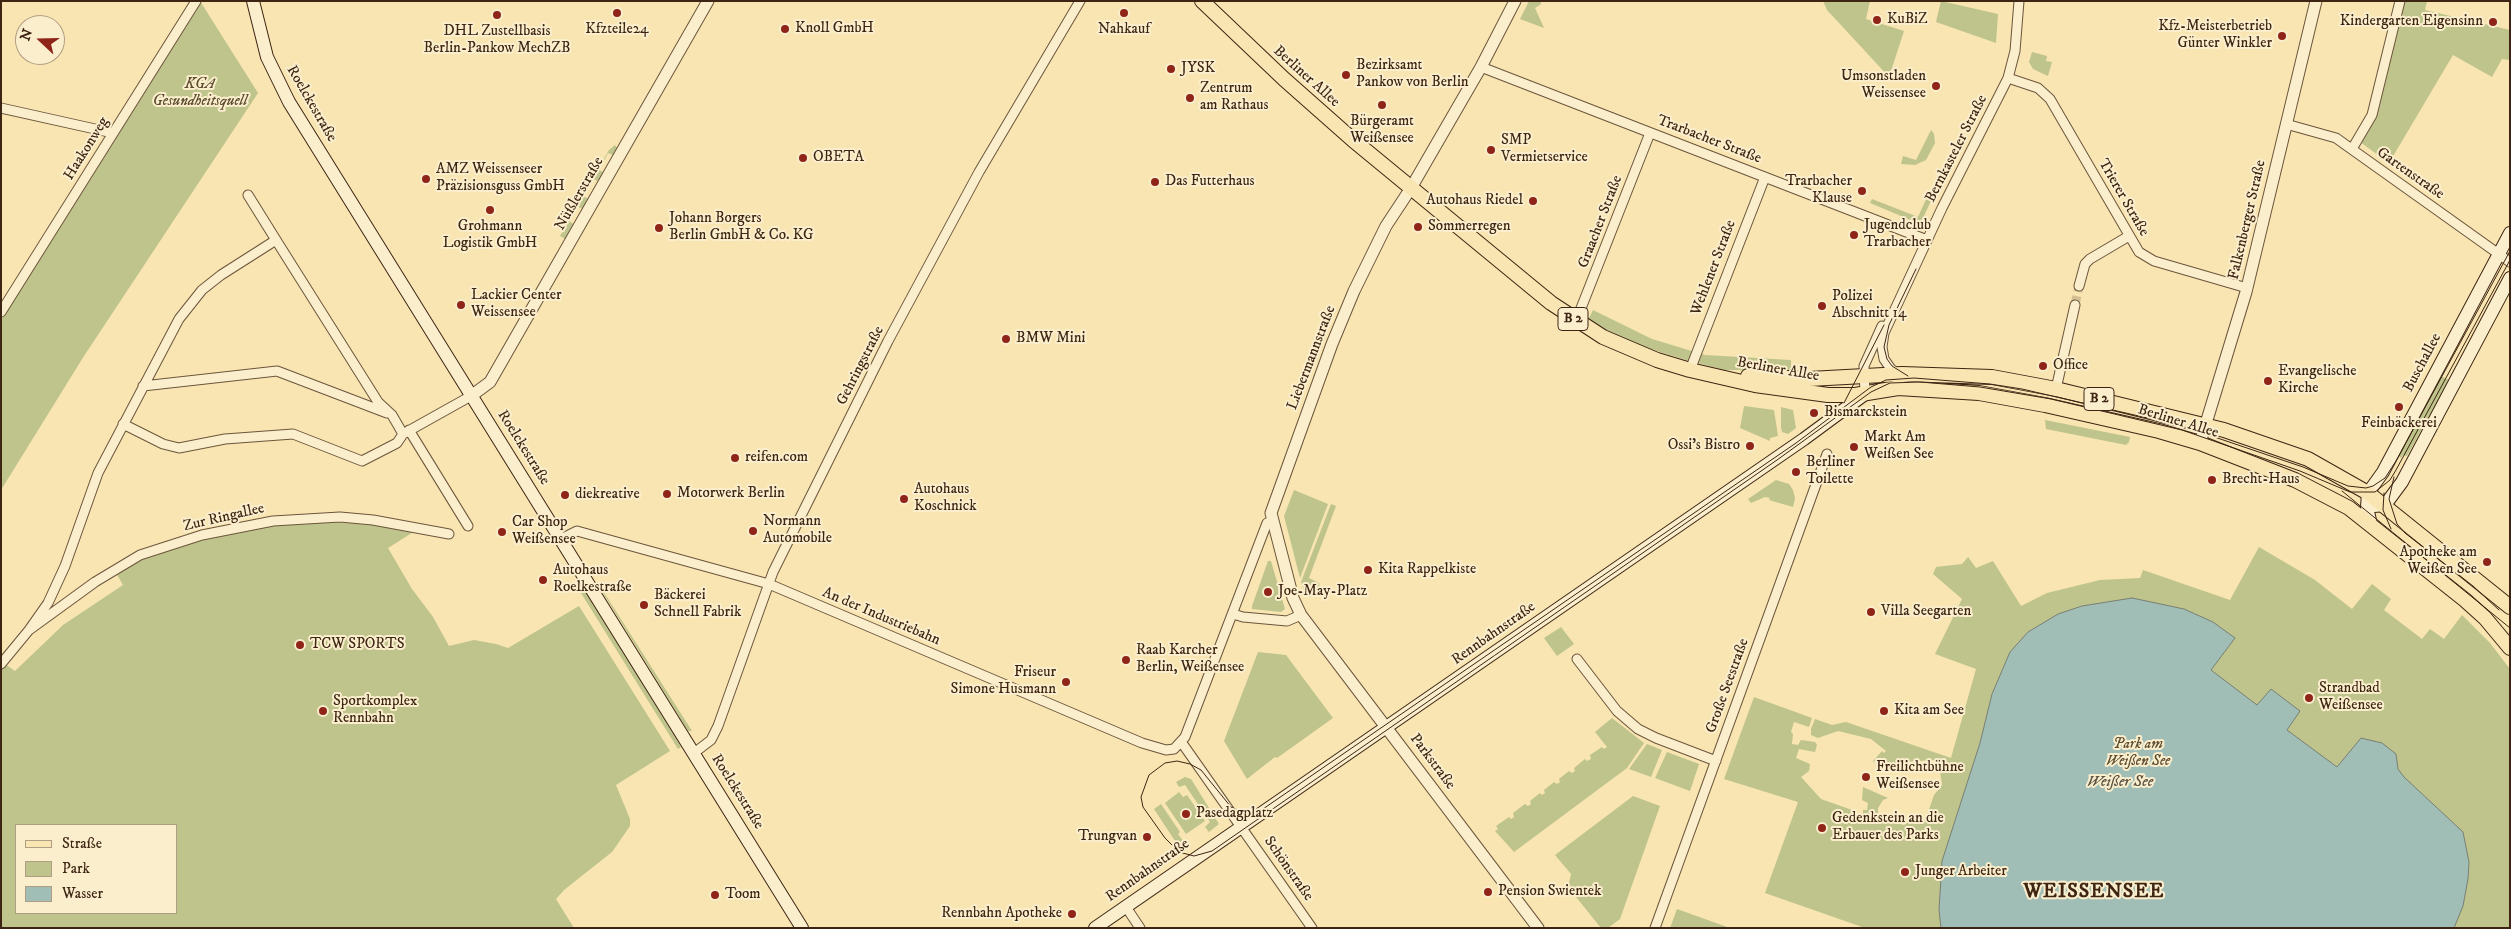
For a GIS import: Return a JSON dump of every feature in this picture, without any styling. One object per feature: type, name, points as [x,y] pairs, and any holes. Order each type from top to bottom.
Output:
[{"type":"main road","name":"Roelckestraße","points":[[253,1],[267,57],[289,102],[802,928]]},
{"type":"main road","name":"Berliner Allee","points":[[1202,1],[1311,104],[1515,274],[1576,321],[1628,348],[1690,370],[1803,393],[1828,395],[1865,394],[1898,388],[1987,395],[2022,400],[2200,443],[2302,483],[2350,508],[2465,600],[2485,618],[2510,648]]},
{"type":"main road","name":"Buschallee","points":[[2368,493],[2385,468],[2510,233]]},
{"type":"main road","points":[[2350,508],[2384,505],[2402,482],[2510,278]]},
{"type":"main road","name":"Berliner Allee","points":[[1718,376],[1809,379],[1914,374],[1992,377],[2056,389],[2206,425],[2308,459],[2368,493],[2510,606]]},
{"type":"main road","name":"Rennbahnstraße","points":[[1095,928],[1798,443],[1865,394],[1891,378],[1914,374]]},
{"type":"main road","points":[[2368,493],[2367,507],[2371,525]]},
{"type":"street","name":"Haakonweg","points":[[1,312],[196,1]]},
{"type":"street","name":"Nüßlerstraße","points":[[471,396],[490,382],[708,1]]},
{"type":"street","name":"Gehringstraße","points":[[694,753],[711,740],[718,726],[769,584],[798,520],[907,305],[994,146],[1080,1]]},
{"type":"street","name":"Liebermannstraße","points":[[1182,744],[1267,523],[1272,521],[1272,508],[1354,291],[1386,226],[1411,188],[1481,67],[1515,1]]},
{"type":"street","name":"Bernkasteler Straße","points":[[1898,374],[1886,361],[1882,346],[1886,326],[2008,78],[2015,51],[2019,1]]},
{"type":"street","name":"Falkenberger Straße","points":[[2200,443],[2247,288],[2316,1]]},
{"type":"street","points":[[2352,149],[2372,115],[2400,1]]},
{"type":"street","name":"Trarbacher Straße","points":[[1481,67],[1927,240]]},
{"type":"street","name":"Trierer Straße","points":[[2008,78],[2038,88],[2050,99],[2139,252],[2154,262],[2247,288]]},
{"type":"street","points":[[1,108],[113,133]]},
{"type":"street","name":"Gartenstraße","points":[[2286,124],[2330,135],[2510,262]]},
{"type":"street","name":"Graacher Straße","points":[[1576,321],[1650,132]]},
{"type":"street","name":"Wehlener Straße","points":[[1690,370],[1765,177]]},
{"type":"street","points":[[248,195],[378,402],[406,432],[468,526]]},
{"type":"street","points":[[2080,286],[2086,264],[2090,259],[2129,236]]},
{"type":"street","name":"Zur Ringallee","points":[[1,664],[48,603],[65,566],[98,473],[166,340],[190,302],[222,275],[276,240]]},
{"type":"street","name":"Bernkasteler Straße","points":[[1865,394],[1864,375],[1866,359],[1883,322],[1897,303]]},
{"type":"street","points":[[2056,389],[2075,305]]},
{"type":"street","points":[[143,386],[277,371],[392,415]]},
{"type":"street","points":[[123,424],[163,444],[179,448],[225,439],[293,434],[362,461],[397,444],[406,432],[471,396]]},
{"type":"street","name":"Große Seestraße","points":[[1655,928],[1827,454]]},
{"type":"street","name":"Zur Ringallee","points":[[29,630],[75,595],[132,560],[202,535],[272,521],[340,517],[374,520],[448,534]]},
{"type":"street","name":"Parkstraße","points":[[1272,521],[1293,598],[1301,615],[1388,727],[1538,928]]},
{"type":"street","name":"An der Industriebahn","points":[[561,539],[577,531],[769,584],[1142,744],[1166,750],[1174,749],[1182,744]]},
{"type":"street","points":[[1233,614],[1243,617],[1286,621],[1301,615]]},
{"type":"street","points":[[1577,659],[1613,706],[1638,729],[1716,761]]},
{"type":"street","points":[[1182,744],[1240,828]]},
{"type":"street","name":"Schönstraße","points":[[1240,828],[1312,928]]},
{"type":"street","points":[[1126,906],[1140,928]]},
{"type":"green space","name":"KGA Gesundheitsquell","points":[[200,1],[258,93],[84,356],[1,490],[1,318]]},
{"type":"green space","points":[[1529,1],[1541,1],[1541,4],[1535,8],[1544,28],[1520,19]]},
{"type":"green space","points":[[1823,1],[1870,1],[1866,19],[1904,31],[1889,77],[1827,10]]},
{"type":"green space","points":[[1941,1],[1998,14],[1996,43],[1936,22]]},
{"type":"green space","points":[[2403,1],[2427,1],[2425,10],[2510,30],[2510,60],[2502,59],[2492,77],[2453,55],[2389,163],[2360,142]]},
{"type":"green space","points":[[2032,52],[2047,56],[2046,61],[2052,62],[2048,76],[2033,69],[2029,62]]},
{"type":"green space","points":[[1931,130],[1934,134],[1935,143],[1926,160],[1915,165],[1901,164],[1903,156],[1916,160]]},
{"type":"green space","points":[[615,145],[618,149],[615,156],[608,153],[599,170],[605,173],[600,182],[593,179],[583,196],[590,200],[584,210],[577,206],[609,150]]},
{"type":"green space","points":[[1928,195],[1932,199],[1920,224],[1870,203],[1872,199],[1918,217]]},
{"type":"green space","points":[[576,209],[569,221],[575,225],[567,240],[560,236]]},
{"type":"green space","points":[[1593,310],[1652,339],[1705,355],[1791,360],[1791,370],[1724,370],[1686,360],[1628,342],[1588,320]]},
{"type":"green space","points":[[2441,376],[2449,380],[2407,456],[2403,455],[2401,458],[2397,455],[2436,378],[2439,380]]},
{"type":"green space","points":[[1744,406],[1774,410],[1778,436],[1770,438],[1770,441],[1740,428]]},
{"type":"green space","points":[[1781,407],[1793,410],[1796,428],[1788,434],[1782,432]]},
{"type":"green space","points":[[2045,420],[2130,437],[2129,442],[2126,445],[2046,429]]},
{"type":"green space","points":[[1776,480],[1789,484],[1793,490],[1795,498],[1793,507],[1765,497],[1751,503],[1748,499]]},
{"type":"green space","points":[[1294,490],[1328,504],[1300,578],[1284,516]]},
{"type":"green space","points":[[1331,504],[1336,506],[1309,578],[1319,583],[1321,594],[1310,597],[1307,596],[1301,582]]},
{"type":"green space","name":"Sportkomplex Rennbahn","points":[[323,522],[375,524],[415,531],[388,548],[412,589],[433,617],[449,646],[474,640],[508,648],[579,606],[670,751],[616,785],[630,819],[630,826],[612,852],[564,890],[556,899],[574,928],[1,928],[1,669],[5,664],[15,671],[63,625],[123,585],[116,573],[137,561],[190,543],[279,525]]},
{"type":"green space","name":"Park am Weißen See","points":[[2259,547],[2315,580],[2352,609],[2372,584],[2391,599],[2384,610],[2422,639],[2430,629],[2444,639],[2462,615],[2490,643],[2510,669],[2510,928],[1865,928],[1765,893],[1798,802],[1724,779],[1754,697],[1812,718],[1809,727],[1794,722],[1791,732],[1793,734],[1792,744],[1798,745],[1801,740],[1815,742],[1817,745],[1815,752],[1799,749],[1796,758],[1810,764],[1809,771],[1801,777],[1821,799],[1855,811],[1858,821],[1863,821],[1863,810],[1867,810],[1868,803],[1862,800],[1863,787],[1888,798],[1883,800],[1878,808],[1878,821],[1891,822],[1893,818],[1897,823],[1904,825],[1911,820],[1923,822],[1926,818],[1934,795],[1942,785],[1939,764],[1933,760],[1903,762],[1903,767],[1897,771],[1873,761],[1882,751],[1884,753],[1886,751],[1871,739],[1838,731],[1818,738],[1811,735],[1811,729],[1815,719],[1832,725],[1846,722],[1951,758],[1976,669],[1935,654],[1962,599],[1933,574],[1936,567],[1962,564],[1968,557],[1976,568],[1993,561],[2021,606],[2047,593],[2100,580],[2140,578],[2143,570],[2230,600]]},
{"type":"green space","points":[[1268,561],[1271,561],[1285,609],[1281,612],[1252,609]]},
{"type":"green space","points":[[598,583],[692,731],[688,731]]},
{"type":"green space","points":[[587,591],[662,712],[681,747],[678,749],[581,593]]},
{"type":"green space","points":[[1561,627],[1574,644],[1557,656],[1544,638]]},
{"type":"green space","points":[[1258,652],[1286,655],[1333,718],[1277,758],[1275,757],[1247,779],[1224,741]]},
{"type":"green space","points":[[1612,718],[1644,743],[1627,768],[1514,852],[1495,831],[1498,829],[1496,826],[1509,817],[1511,819],[1514,817],[1513,813],[1525,804],[1528,806],[1531,804],[1530,801],[1540,793],[1542,795],[1545,793],[1544,790],[1554,782],[1557,784],[1560,782],[1559,779],[1569,771],[1572,773],[1575,771],[1574,768],[1585,759],[1587,761],[1591,759],[1590,755],[1602,747],[1604,749],[1607,747],[1595,732]]},
{"type":"green space","points":[[1647,744],[1662,750],[1651,777],[1629,769]]},
{"type":"green space","points":[[1667,752],[1699,764],[1690,791],[1655,778]]},
{"type":"green space","points":[[1185,777],[1191,779],[1219,824],[1209,832],[1205,827],[1210,822],[1185,785],[1179,787],[1176,782]]},
{"type":"green space","points":[[1179,792],[1183,797],[1187,795],[1205,821],[1186,834],[1165,803]]},
{"type":"green space","points":[[1633,796],[1660,806],[1620,919],[1608,928],[1601,928],[1568,887],[1571,874],[1555,855]]},
{"type":"green space","points":[[1161,804],[1180,832],[1178,834],[1184,842],[1187,840],[1190,844],[1183,849],[1179,847],[1154,809]]},
{"type":"green space","points":[[1677,909],[1730,928],[1670,928]]},
{"type":"water","name":"Weißer See","points":[[2132,598],[2184,609],[2213,622],[2235,638],[2211,670],[2257,705],[2271,689],[2300,711],[2287,730],[2337,767],[2361,738],[2382,743],[2396,754],[2398,769],[2404,777],[2463,832],[2469,862],[2468,879],[2463,906],[2454,928],[1941,928],[1939,910],[1942,861],[1980,743],[1992,694],[2010,652],[2028,632],[2058,614],[2082,606]]},
{"type":"tunnel","points":[[2075,305],[2079,286]]},
{"type":"tram line","points":[[2510,251],[2396,461],[2385,478],[2373,486],[2366,488],[2348,486],[2303,467],[2182,426],[2022,389],[1990,384],[1914,378],[1886,380],[1871,387],[1796,443],[1260,811],[1243,813],[1231,807],[1201,770],[1190,764],[1177,761],[1165,763],[1149,775],[1141,797],[1143,807],[1165,838],[1179,852],[1194,856],[1212,851],[1777,460],[1871,392],[1890,383],[1920,382],[1980,387],[2051,399],[2182,430],[2300,471],[2350,492],[2375,492],[2390,480],[2396,470],[2510,260]]},
{"type":"tram line","points":[[1908,376],[1892,366],[1887,359],[1884,347],[1889,325],[1916,269]]},
{"type":"tram line","points":[[1844,403],[1884,325]]},
{"type":"tram line","points":[[2394,477],[2389,499],[2397,524],[2405,533],[2473,586],[2499,610]]},
{"type":"tram line","points":[[2342,491],[2510,628]]},
{"type":"tram line","points":[[2384,493],[2383,510],[2391,529]]},
{"type":"place","name":"Kfzteile24","points":[[617,13]]},
{"type":"place","name":"Nahkauf","points":[[1124,13]]},
{"type":"place","name":"DHL Zustellbasis Berlin-Pankow MechZB","points":[[497,15]]},
{"type":"place","name":"KuBiZ","points":[[1877,20]]},
{"type":"place","name":"Kindergarten Eigensinn","points":[[2493,22]]},
{"type":"place","name":"Knoll GmbH","points":[[785,29]]},
{"type":"place","name":"Kfz-Meisterbetrieb Günter Winkler","points":[[2282,36]]},
{"type":"place","name":"JYSK","points":[[1171,69]]},
{"type":"place","name":"Bezirksamt Pankow von Berlin","points":[[1346,75]]},
{"type":"place","name":"Umsonstladen Weissensee","points":[[1936,86]]},
{"type":"place","name":"Zentrum am Rathaus","points":[[1190,98]]},
{"type":"place","name":"Bürgeramt Weißensee","points":[[1382,105]]},
{"type":"place","name":"SMP Vermietservice","points":[[1491,150]]},
{"type":"place","name":"OBETA","points":[[803,158]]},
{"type":"place","name":"AMZ Weissenseer Präzisionsguss GmbH","points":[[426,179]]},
{"type":"place","name":"Das Futterhaus","points":[[1155,182]]},
{"type":"place","name":"Trarbacher Klause","points":[[1862,191]]},
{"type":"place","name":"Autohaus Riedel","points":[[1533,201]]},
{"type":"place","name":"Grohmann Logistik GmbH","points":[[490,210]]},
{"type":"place","name":"Sommerregen","points":[[1418,227]]},
{"type":"place","name":"Johann Borgers Berlin GmbH & Co. KG","points":[[659,228]]},
{"type":"place","name":"Jugendclub Trarbacher","points":[[1854,235]]},
{"type":"place","name":"Lackier Center Weissensee","points":[[461,305]]},
{"type":"place","name":"Polizei Abschnitt 14","points":[[1822,306]]},
{"type":"place","name":"BMW Mini","points":[[1006,339]]},
{"type":"place","name":"Office","points":[[2043,366]]},
{"type":"place","name":"Evangelische Kirche","points":[[2268,381]]},
{"type":"place","name":"Feinbäckerei","points":[[2399,407]]},
{"type":"place","name":"Bismarckstein","points":[[1814,413]]},
{"type":"place","name":"Ossi's Bistro","points":[[1750,446]]},
{"type":"place","name":"Markt Am Weißen See","points":[[1854,447]]},
{"type":"place","name":"reifen.com","points":[[735,458]]},
{"type":"place","name":"Berliner Toilette","points":[[1796,472]]},
{"type":"place","name":"Brecht-Haus","points":[[2212,480]]},
{"type":"place","name":"Motorwerk Berlin","points":[[667,494]]},
{"type":"place","name":"diekreative","points":[[565,495]]},
{"type":"place","name":"Autohaus Koschnick","points":[[904,499]]},
{"type":"place","name":"Normann Automobile","points":[[753,531]]},
{"type":"place","name":"Car Shop Weißensee","points":[[502,532]]},
{"type":"place","name":"Apotheke am Weißen See","points":[[2487,562]]},
{"type":"place","name":"Kita Rappelkiste","points":[[1368,570]]},
{"type":"place","name":"Autohaus Roelkestraße","points":[[543,580]]},
{"type":"place","name":"Joe-May-Platz","points":[[1268,592]]},
{"type":"place","name":"Bäckerei Schnell Fabrik","points":[[644,605]]},
{"type":"place","name":"Villa Seegarten","points":[[1871,612]]},
{"type":"place","name":"TCW SPORTS","points":[[300,645]]},
{"type":"place","name":"Raab Karcher Berlin, Weißensee","points":[[1126,660]]},
{"type":"place","name":"Friseur Simone Husmann","points":[[1066,682]]},
{"type":"place","name":"Strandbad Weißensee","points":[[2309,698]]},
{"type":"place","name":"Sportkomplex Rennbahn","points":[[323,711]]},
{"type":"place","name":"Kita am See","points":[[1884,711]]},
{"type":"place","name":"Freilichtbühne Weißensee","points":[[1866,777]]},
{"type":"place","name":"Pasedagplatz","points":[[1186,814]]},
{"type":"place","name":"Gedenkstein an die Erbauer des Parks","points":[[1822,828]]},
{"type":"place","name":"Trungvan","points":[[1147,837]]},
{"type":"place","name":"Junger Arbeiter","points":[[1905,872]]},
{"type":"place","name":"Pension Swientek","points":[[1488,892]]},
{"type":"place","name":"Toom","points":[[715,895]]},
{"type":"place","name":"Rennbahn Apotheke","points":[[1072,914]]},
{"type":"district","name":"WEISSENSEE","points":[[2094,893]]}]
